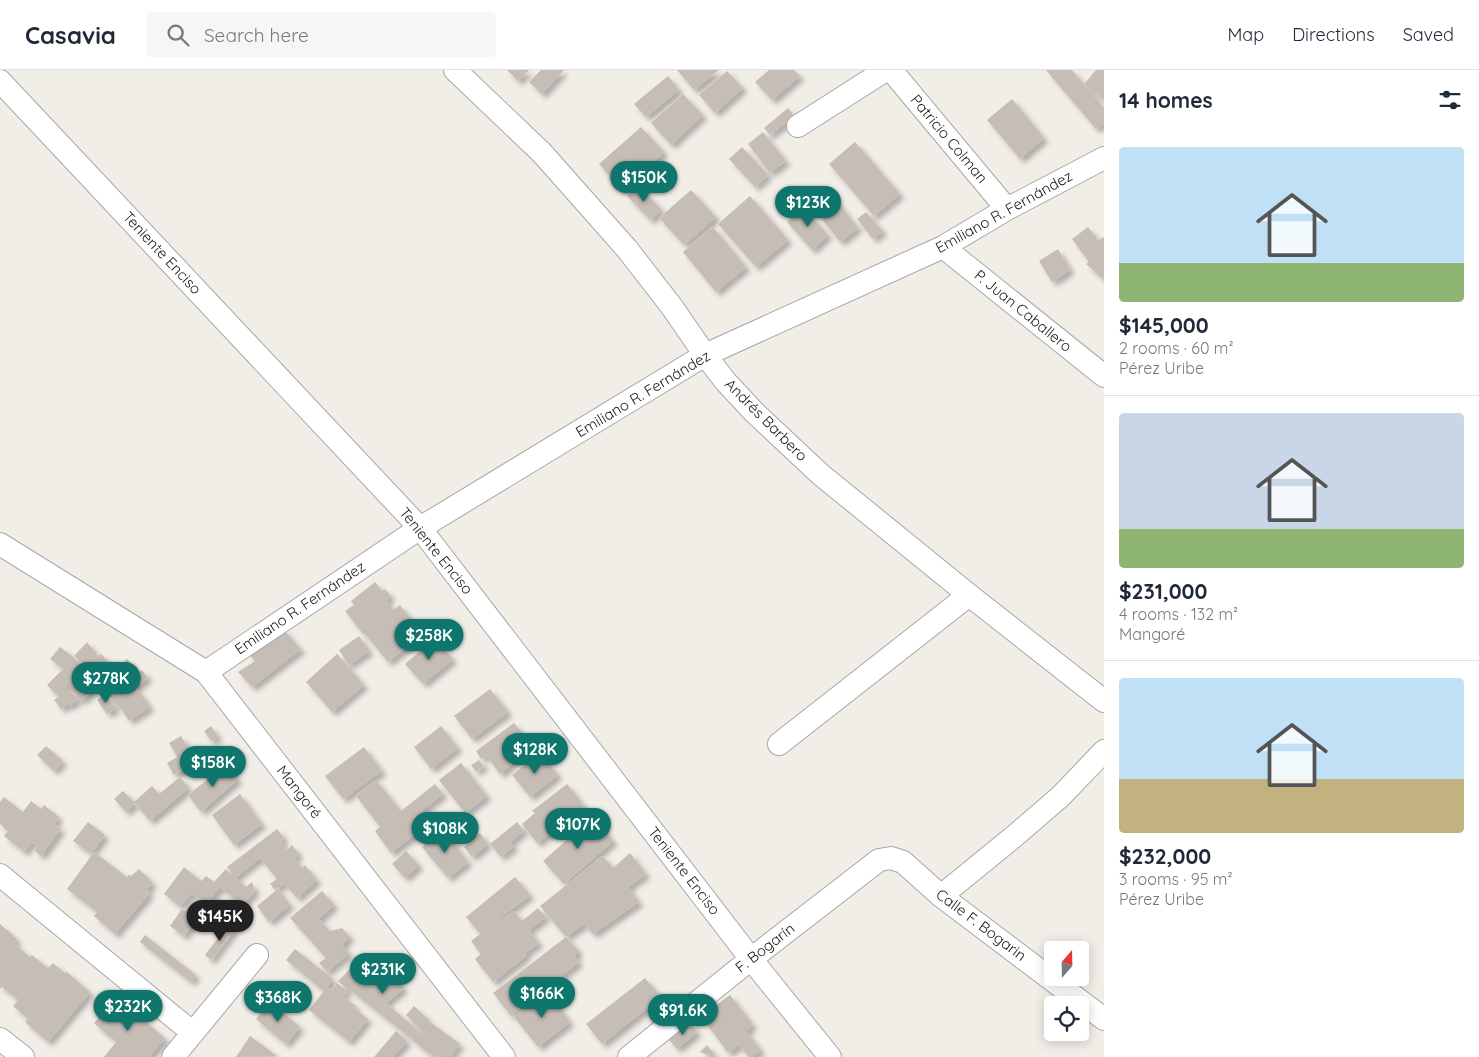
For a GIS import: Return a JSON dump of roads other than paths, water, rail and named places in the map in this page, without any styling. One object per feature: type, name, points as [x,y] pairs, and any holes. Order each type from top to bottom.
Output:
[{"type":"street","name":"Andrés Barbero","points":[[455,70],[542,153],[627,249],[726,382],[754,412],[820,474],[969,596],[1104,700]]},
{"type":"street","points":[[798,126],[886,70]]},
{"type":"street","name":"Patricio Colman","points":[[891,70],[1008,209]]},
{"type":"street","name":"Teniente Enciso","points":[[0,81],[420,528],[750,958],[830,1057]]},
{"type":"street","name":"Emiliano R. Fernández","points":[[206,672],[420,528],[705,355],[943,247],[1008,209],[1104,158]]},
{"type":"street","name":"P. Juan Caballero","points":[[943,247],[1104,376]]},
{"type":"street","name":"Mangoré","points":[[0,544],[206,672],[504,1057]]},
{"type":"street","points":[[779,744],[969,596]]},
{"type":"street","points":[[941,896],[1061,796],[1104,751]]},
{"type":"street","name":"Calle F. Bogarin","points":[[879,860],[891,858],[902,862],[941,896],[1104,1019]]},
{"type":"street","name":"F. Bogarín","points":[[629,1057],[750,958],[879,860]]},
{"type":"street","points":[[0,875],[193,1033]]},
{"type":"street","points":[[173,1057],[257,955]]},
{"type":"street","points":[[0,1039],[23,1057]]}]
